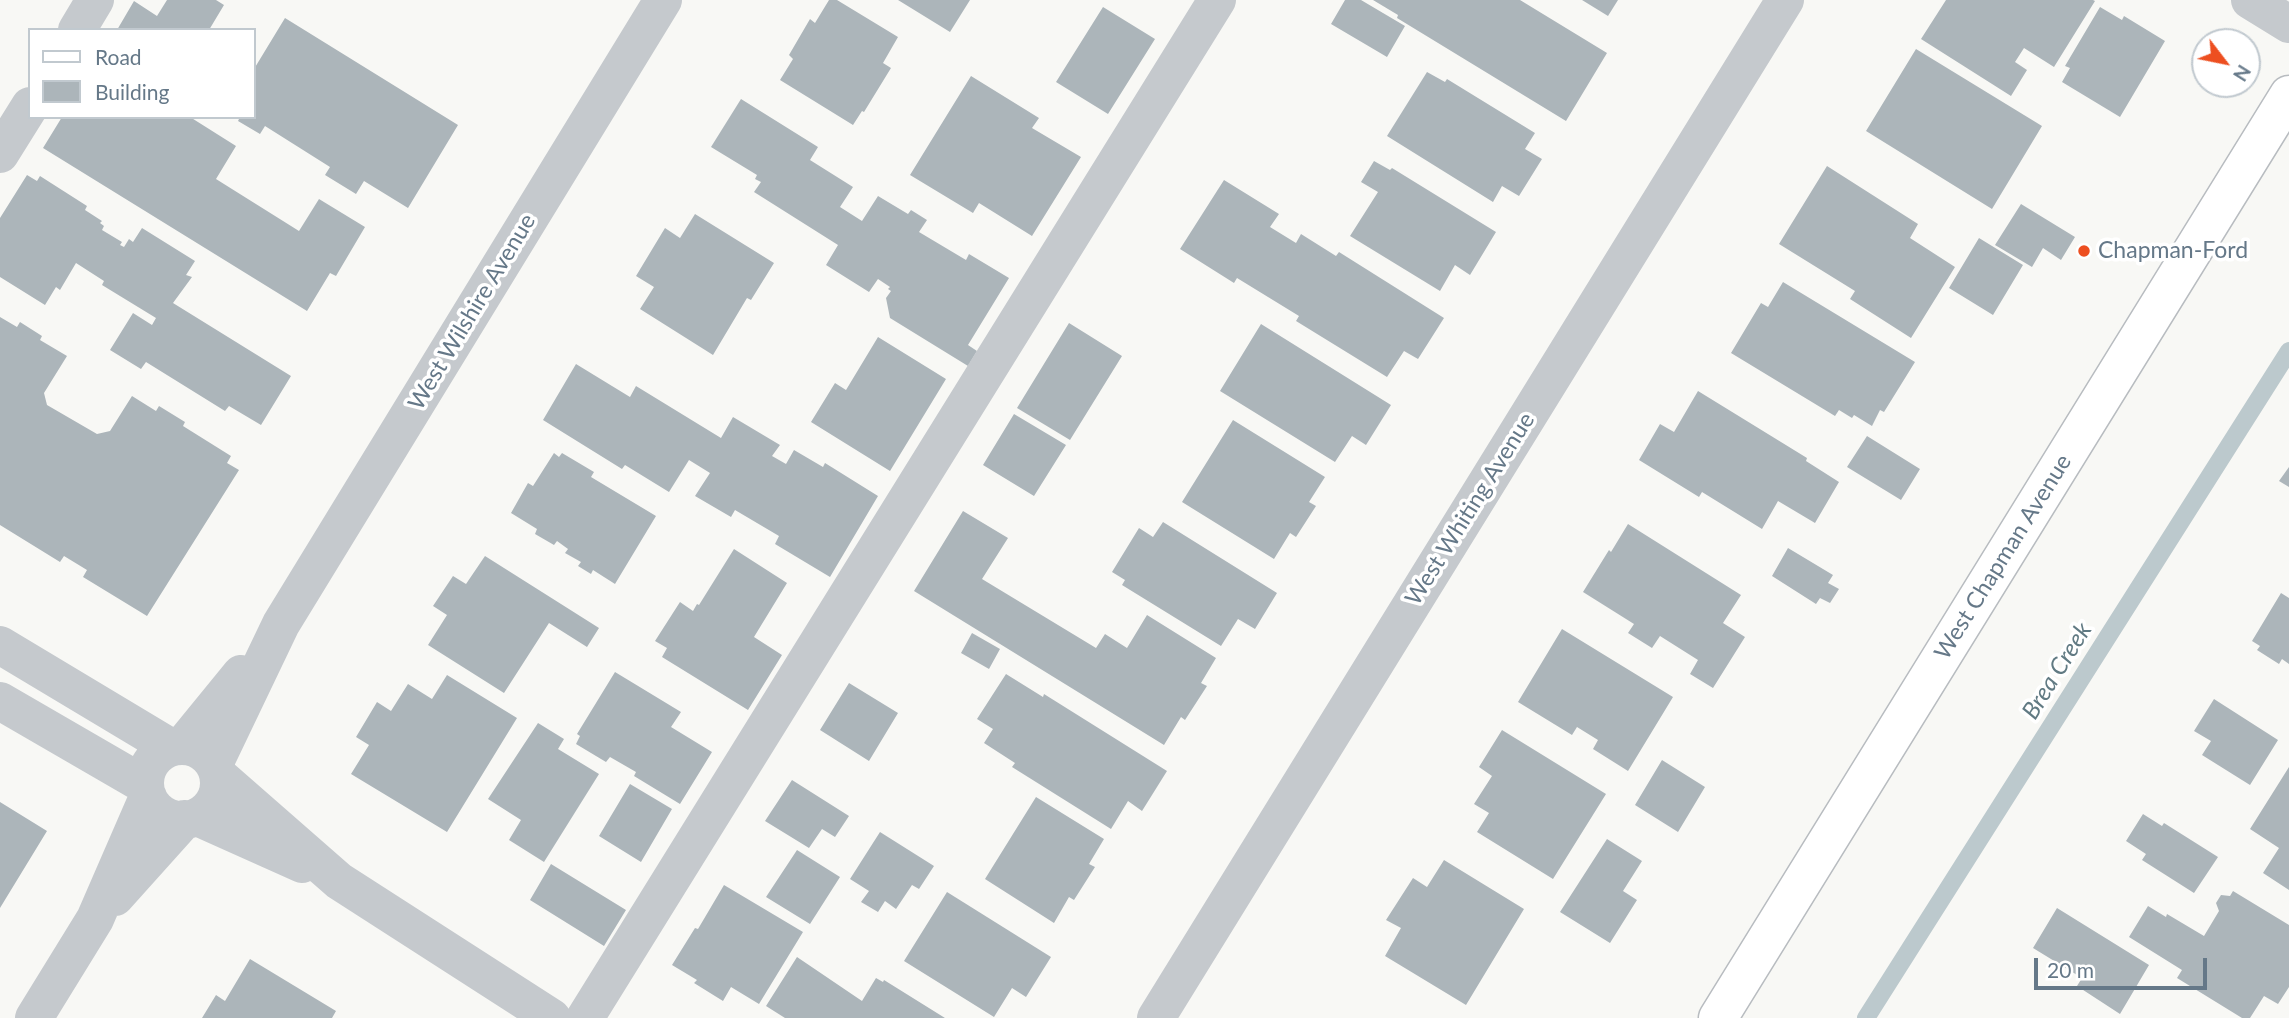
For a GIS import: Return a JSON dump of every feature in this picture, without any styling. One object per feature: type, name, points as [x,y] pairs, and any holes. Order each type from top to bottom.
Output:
[{"type":"main road","name":"West Chapman Avenue","points":[[1718,1018],[2289,95]]},
{"type":"street","points":[[78,28],[95,0]]},
{"type":"street","name":"West Wilshire Avenue","points":[[196,758],[663,0]]},
{"type":"street","points":[[585,1018],[1217,0]]},
{"type":"street","name":"West Whiting Avenue","points":[[1156,1018],[1785,0]]},
{"type":"street","points":[[2250,0],[2289,24]]},
{"type":"street","points":[[0,154],[28,109]]},
{"type":"street","points":[[0,645],[196,758],[339,881],[552,1018]]},
{"type":"street","points":[[0,701],[146,791],[153,807],[162,815],[173,819],[191,818],[339,881]]},
{"type":"street","points":[[34,1018],[94,919],[146,791],[146,773],[150,762],[159,753],[196,758],[219,789],[213,801],[207,810],[191,818],[94,919]]},
{"type":"building","points":[[167,0],[216,0],[224,5],[210,28],[118,28],[134,1],[157,16]]},
{"type":"building","points":[[829,0],[837,0],[898,37],[883,63],[891,68],[853,125],[780,80],[793,59],[789,55],[810,19],[815,23]]},
{"type":"building","points":[[898,0],[970,0],[950,32]]},
{"type":"building","points":[[1345,0],[1361,0],[1405,26],[1387,57],[1331,24]]},
{"type":"building","points":[[1373,0],[1520,0],[1607,53],[1566,121],[1397,18],[1398,15]]},
{"type":"building","points":[[1582,0],[1618,0],[1608,16]]},
{"type":"building","points":[[1946,0],[2095,1],[2054,67],[2024,48],[2015,62],[2027,70],[2011,96],[1921,39]]},
{"type":"building","points":[[1103,7],[1155,39],[1108,114],[1056,82]]},
{"type":"building","points":[[2100,7],[2122,20],[2124,16],[2165,41],[2120,117],[2062,82],[2070,68],[2065,66]]},
{"type":"building","points":[[285,18],[458,125],[408,208],[364,181],[356,194],[325,175],[330,167],[265,126],[260,134],[238,121],[256,119],[256,66]]},
{"type":"building","points":[[1916,49],[2042,126],[1992,209],[1866,131]]},
{"type":"building","points":[[1427,72],[1445,82],[1447,79],[1535,133],[1525,149],[1542,159],[1519,196],[1502,186],[1493,202],[1387,136]]},
{"type":"building","points":[[971,76],[1039,118],[1032,128],[1081,157],[1032,236],[979,203],[973,213],[910,175]]},
{"type":"building","points":[[741,99],[818,147],[810,160],[853,187],[840,207],[862,221],[878,196],[908,214],[911,210],[927,220],[919,232],[966,260],[969,254],[1009,278],[968,345],[977,351],[968,366],[890,318],[886,298],[891,291],[888,289],[890,287],[878,279],[869,292],[826,265],[838,245],[754,192],[761,182],[755,179],[757,175],[711,147]]},
{"type":"building","points":[[61,119],[193,119],[236,146],[216,179],[299,231],[319,199],[365,227],[336,276],[330,273],[307,311],[43,148]]},
{"type":"building","points":[[1374,161],[1390,170],[1392,168],[1496,232],[1470,275],[1455,265],[1440,291],[1350,236],[1378,192],[1361,182]]},
{"type":"building","points":[[1827,166],[1918,224],[1910,238],[1955,267],[1911,338],[1850,299],[1855,291],[1779,244]]},
{"type":"building","points":[[27,175],[37,181],[40,176],[87,206],[85,210],[102,221],[102,230],[122,242],[120,245],[124,247],[129,239],[133,242],[142,228],[195,261],[186,275],[192,277],[173,303],[291,376],[261,425],[229,406],[225,411],[146,362],[141,369],[110,350],[133,313],[152,325],[156,318],[102,285],[104,281],[76,263],[60,290],[56,287],[45,305],[0,277],[0,218]]},
{"type":"building","points":[[1224,180],[1279,214],[1270,227],[1296,243],[1301,234],[1336,256],[1339,252],[1444,318],[1418,359],[1404,351],[1387,377],[1296,321],[1299,316],[1237,278],[1234,283],[1180,249]]},
{"type":"building","points":[[2021,204],[2075,237],[2061,260],[2043,248],[2032,267],[1995,245]]},
{"type":"building","points":[[695,214],[774,263],[751,300],[747,298],[713,355],[640,309],[654,287],[636,276],[665,228],[680,238]]},
{"type":"building","points":[[1979,238],[2023,265],[1993,315],[1949,288]]},
{"type":"building","points":[[1783,282],[1915,362],[1884,412],[1880,410],[1872,426],[1839,410],[1835,416],[1731,353],[1761,303],[1768,307]]},
{"type":"building","points":[[0,317],[17,327],[20,322],[42,336],[40,340],[67,356],[44,393],[47,405],[97,434],[110,431],[132,396],[156,411],[159,406],[185,422],[183,426],[231,456],[227,463],[239,470],[147,616],[83,577],[87,570],[64,556],[60,562],[0,525]]},
{"type":"building","points":[[1069,323],[1122,356],[1070,440],[1017,408]]},
{"type":"building","points":[[1261,324],[1391,405],[1366,445],[1352,436],[1335,462],[1220,391]]},
{"type":"building","points":[[878,337],[946,379],[890,471],[811,422],[835,383],[846,390]]},
{"type":"building","points":[[576,364],[630,397],[636,386],[721,438],[733,417],[780,445],[772,456],[786,464],[794,450],[823,467],[825,463],[878,496],[830,577],[775,544],[779,536],[735,510],[731,517],[695,496],[710,473],[689,460],[669,492],[625,465],[622,469],[543,420]]},
{"type":"building","points":[[1698,391],[1807,458],[1806,461],[1839,482],[1815,523],[1778,501],[1762,529],[1702,492],[1699,497],[1639,460],[1660,424],[1674,432]]},
{"type":"building","points":[[1014,414],[1066,445],[1034,496],[983,465]]},
{"type":"building","points":[[1233,420],[1325,477],[1309,502],[1316,506],[1296,537],[1290,533],[1274,559],[1182,502]]},
{"type":"building","points":[[1867,436],[1920,469],[1901,500],[1847,467]]},
{"type":"building","points":[[554,453],[559,457],[562,453],[594,472],[591,477],[656,516],[615,584],[593,570],[591,574],[578,566],[581,562],[565,553],[568,549],[557,541],[554,545],[535,534],[537,529],[511,513],[528,483],[533,486]]},
{"type":"building","points":[[2289,467],[2289,487],[2279,481]]},
{"type":"building","points":[[963,511],[1008,538],[982,579],[1096,648],[1105,634],[1127,648],[1147,615],[1216,658],[1201,683],[1207,686],[1185,720],[1181,717],[1164,745],[914,591]]},
{"type":"building","points":[[1163,522],[1277,593],[1255,629],[1238,619],[1221,646],[1122,585],[1125,580],[1112,572],[1139,528],[1153,537]]},
{"type":"building","points":[[1628,524],[1741,595],[1723,623],[1745,637],[1713,688],[1690,674],[1698,660],[1660,636],[1652,648],[1628,633],[1634,624],[1583,592]]},
{"type":"building","points":[[1788,548],[1833,575],[1828,583],[1839,589],[1830,603],[1820,598],[1816,604],[1772,576]]},
{"type":"building","points":[[734,549],[787,583],[754,637],[782,655],[748,710],[662,657],[667,648],[655,641],[680,602],[693,611],[697,604],[699,605]]},
{"type":"building","points":[[485,556],[599,628],[587,647],[549,623],[504,693],[428,645],[447,615],[433,606],[453,576],[466,584]]},
{"type":"building","points":[[2281,593],[2289,598],[2289,664],[2282,659],[2279,664],[2257,650],[2260,646],[2252,641]]},
{"type":"building","points":[[1562,629],[1673,697],[1628,771],[1593,749],[1598,740],[1577,727],[1572,735],[1518,702]]},
{"type":"building","points":[[972,633],[1000,649],[989,669],[961,653]]},
{"type":"building","points":[[615,672],[681,712],[671,727],[712,752],[680,804],[634,776],[636,772],[610,757],[606,762],[576,744],[580,736],[577,734]]},
{"type":"building","points":[[1006,674],[1043,697],[1044,694],[1167,771],[1142,811],[1128,801],[1111,829],[1012,767],[1015,763],[984,743],[993,729],[977,719]]},
{"type":"building","points":[[447,675],[517,718],[447,832],[351,774],[369,745],[356,737],[377,702],[391,711],[408,684],[432,699]]},
{"type":"building","points":[[849,683],[898,713],[869,761],[820,730]]},
{"type":"building","points":[[2214,699],[2278,740],[2250,785],[2202,755],[2211,741],[2194,731]]},
{"type":"building","points":[[538,723],[564,739],[558,749],[599,774],[544,862],[509,840],[521,820],[488,799]]},
{"type":"building","points":[[1502,730],[1606,794],[1553,879],[1477,832],[1489,813],[1474,804],[1492,776],[1479,767]]},
{"type":"building","points":[[1662,760],[1705,787],[1678,832],[1635,805]]},
{"type":"building","points":[[2289,767],[2289,890],[2263,873],[2279,848],[2250,829]]},
{"type":"building","points":[[792,780],[849,816],[835,837],[822,829],[809,848],[765,821]]},
{"type":"building","points":[[630,784],[672,809],[641,862],[599,836]]},
{"type":"building","points":[[1036,797],[1104,839],[1089,864],[1095,867],[1074,900],[1069,897],[1054,923],[985,879]]},
{"type":"building","points":[[0,802],[47,831],[0,908]]},
{"type":"building","points":[[2143,814],[2162,826],[2164,823],[2218,857],[2194,893],[2142,860],[2146,854],[2126,841]]},
{"type":"building","points":[[880,832],[934,866],[919,889],[912,885],[896,909],[885,901],[878,912],[861,902],[869,891],[850,879]]},
{"type":"building","points":[[1607,839],[1642,861],[1623,891],[1637,900],[1610,943],[1560,912]]},
{"type":"building","points":[[797,850],[840,877],[810,924],[766,897]]},
{"type":"building","points":[[1444,860],[1524,909],[1466,1005],[1385,956],[1401,928],[1386,920],[1413,878],[1427,887]]},
{"type":"building","points":[[551,864],[626,910],[604,946],[530,900]]},
{"type":"building","points":[[724,885],[803,932],[759,1004],[731,987],[723,1001],[694,983],[697,980],[672,965],[695,928],[698,929]]},
{"type":"building","points":[[2233,891],[2289,925],[2289,987],[2278,1004],[2264,996],[2250,1018],[2242,1018],[2177,978],[2182,970],[2129,937],[2148,906],[2204,936],[2219,911],[2216,903],[2221,895],[2230,896]]},
{"type":"building","points":[[947,892],[1051,957],[1026,997],[1012,988],[994,1017],[904,961]]},
{"type":"building","points":[[2057,908],[2149,965],[2120,1014],[2077,986],[2082,978],[2033,948]]},
{"type":"building","points":[[797,957],[862,1001],[876,978],[883,982],[884,980],[945,1018],[785,1018],[766,1006]]},
{"type":"building","points":[[250,959],[336,1011],[332,1018],[202,1018],[216,995],[225,1001]]},
{"type":"waterway","name":"Brea Creek","points":[[1866,1018],[2289,351]]},
{"type":"place","name":"Chapman-Ford","points":[[2084,251]]}]
